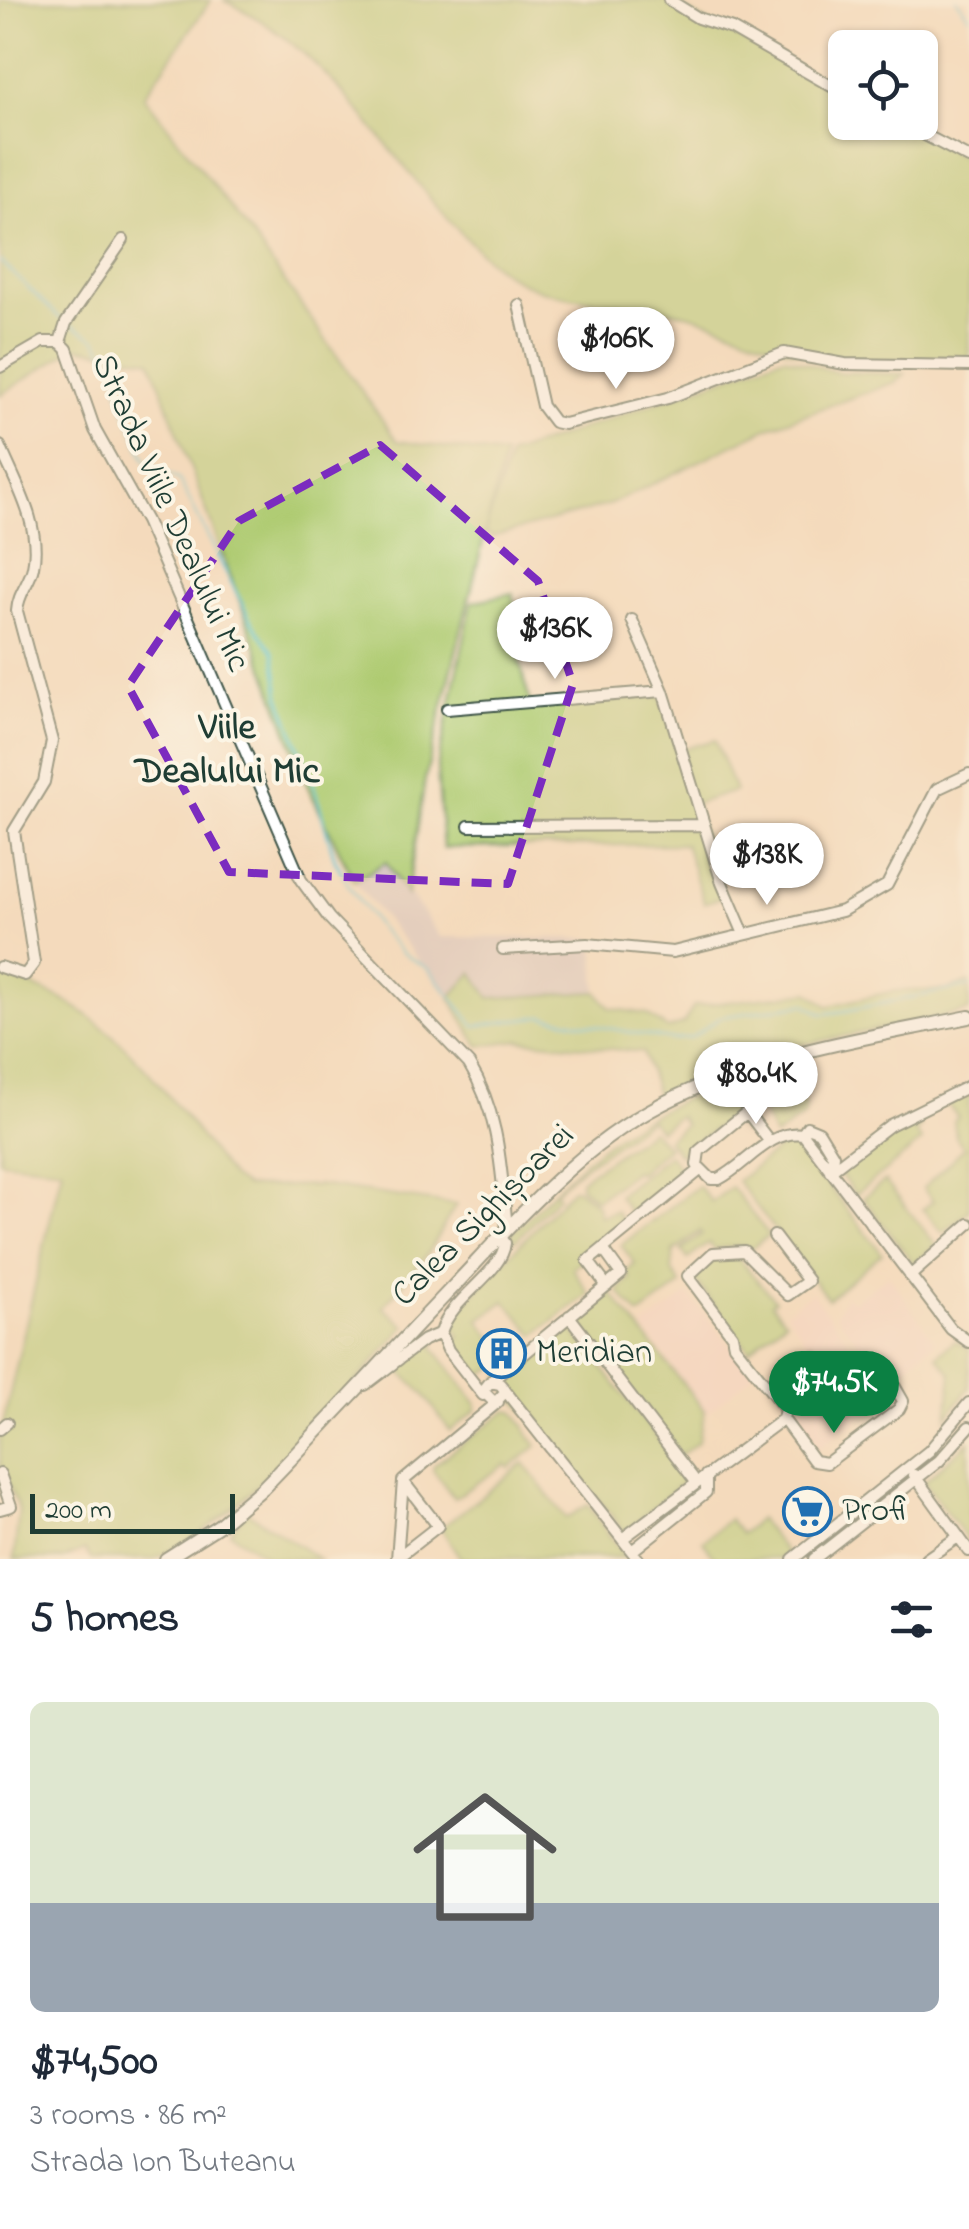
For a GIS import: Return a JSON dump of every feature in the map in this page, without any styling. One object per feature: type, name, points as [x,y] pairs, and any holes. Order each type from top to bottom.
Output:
[{"type":"main road","name":"Calea Sighișoarei","points":[[166,1559],[218,1526],[264,1488],[504,1232],[606,1137],[676,1097],[796,1052],[969,1016]]},
{"type":"street","points":[[674,1],[698,18],[732,29],[828,84]]},
{"type":"street","points":[[934,140],[969,158]]},
{"type":"street","points":[[60,342],[66,323],[123,240]]},
{"type":"street","points":[[520,305],[542,406],[554,422],[564,424],[668,398],[784,354],[845,364],[969,366]]},
{"type":"street","name":"Strada Viile Dealului Mic","points":[[0,368],[44,342],[60,342],[67,349],[94,430],[146,521],[302,880],[329,918],[469,1064],[485,1091],[495,1124],[504,1232]]},
{"type":"street","points":[[0,446],[32,525],[33,570],[18,597],[16,611],[52,741],[44,782],[14,831],[34,963],[25,975],[0,968]]},
{"type":"street","points":[[632,620],[664,691],[727,899],[744,934]]},
{"type":"street","points":[[447,709],[664,691]]},
{"type":"street","points":[[503,949],[587,944],[674,952],[842,911],[878,893],[895,873],[937,789],[969,774]]},
{"type":"street","points":[[469,826],[704,825]]},
{"type":"street","points":[[830,1171],[890,1125],[969,1086]]},
{"type":"street","points":[[770,1142],[747,1112],[699,1151],[696,1158],[700,1170],[710,1179],[719,1178],[770,1142],[792,1132],[803,1134],[951,1329],[969,1342]]},
{"type":"street","points":[[608,1286],[588,1261],[700,1170]]},
{"type":"street","points":[[910,1276],[969,1224]]},
{"type":"street","points":[[360,1388],[389,1371],[424,1340],[441,1333],[450,1312],[502,1256],[504,1232]]},
{"type":"street","points":[[622,1538],[783,1419],[785,1409],[734,1345],[732,1335],[688,1276],[713,1253],[744,1251],[788,1295],[808,1281],[774,1236]]},
{"type":"street","points":[[483,1394],[490,1382],[621,1274],[602,1249]]},
{"type":"street","points":[[490,1382],[500,1384],[502,1397],[635,1555],[706,1492],[701,1479],[569,1316]]},
{"type":"street","points":[[441,1333],[448,1350],[483,1394],[492,1403],[502,1397]]},
{"type":"street","points":[[783,1419],[814,1460],[827,1463],[900,1409],[904,1402],[891,1380]]},
{"type":"street","points":[[397,1558],[404,1481],[502,1397]]},
{"type":"street","points":[[793,1559],[942,1438],[969,1403]]},
{"type":"street","points":[[814,1559],[917,1479],[969,1428]]},
{"type":"street","points":[[908,1467],[969,1551]]},
{"type":"street","points":[[0,1474],[12,1506],[0,1509]]},
{"type":"street","points":[[397,1558],[438,1526],[404,1481]]},
{"type":"street","points":[[926,1559],[958,1537]]},
{"type":"highlighted area","points":[[380,445],[538,581],[573,684],[508,884],[229,872],[128,686],[239,521]]},
{"type":"shaded area","points":[[387,862],[440,937],[594,939],[597,992],[490,998],[473,972],[450,998],[354,881]]},
{"type":"shaded area","points":[[889,1275],[935,1342],[888,1383],[836,1315],[846,1295],[852,1302]]},
{"type":"shaded area","points":[[812,1293],[892,1396],[820,1448],[768,1371],[806,1341],[786,1312]]},
{"type":"shaded area","points":[[688,1294],[753,1374],[707,1413],[643,1328]]},
{"type":"green space","points":[[0,0],[211,0],[144,96],[246,227],[397,441],[504,455],[425,779],[407,895],[386,862],[354,881],[308,787],[151,360],[76,347],[0,395]]},
{"type":"green space","points":[[223,0],[666,0],[828,85],[828,140],[931,140],[969,160],[969,364],[951,360],[847,360],[806,354],[686,314],[559,295],[512,277],[458,229],[335,84],[264,23]]},
{"type":"green space","points":[[784,356],[836,372],[905,374],[896,382],[772,426],[611,504],[492,537],[485,532],[509,455]]},
{"type":"green space","points":[[513,593],[520,638],[514,639],[531,707],[661,696],[678,750],[715,740],[735,791],[694,804],[723,897],[704,903],[685,844],[443,848],[437,768],[472,602]]},
{"type":"green space","points":[[473,972],[490,998],[597,992],[610,1008],[646,1014],[668,1029],[684,1023],[694,1006],[809,992],[828,1006],[894,991],[946,990],[969,982],[969,1011],[795,1046],[658,1099],[643,1052],[519,1040],[479,1046],[450,998]]},
{"type":"green space","points":[[0,973],[65,1001],[112,1035],[156,1080],[231,1177],[246,1187],[320,1185],[456,1205],[426,1256],[383,1307],[406,1326],[251,1491],[182,1545],[152,1559],[91,1559],[85,1550],[63,1559],[14,1559],[19,1510],[0,1464],[0,1437],[62,1168],[0,1161]]},
{"type":"green space","points":[[749,1073],[769,1093],[728,1125],[725,1121],[679,1155],[667,1139],[685,1125],[679,1116],[659,1130],[650,1119],[571,1176],[555,1192],[558,1196],[516,1240],[510,1240],[512,1233],[558,1186],[608,1142],[658,1112]]},
{"type":"green space","points":[[796,1085],[805,1104],[805,1115],[774,1137],[761,1108]]},
{"type":"green space","points":[[969,1093],[969,1211],[943,1233],[923,1209],[933,1201],[923,1188],[964,1148],[956,1137],[954,1121],[958,1117],[947,1104]]},
{"type":"green space","points":[[915,1119],[921,1127],[915,1132],[922,1141],[855,1195],[840,1174],[841,1169],[885,1134]]},
{"type":"green space","points":[[651,1130],[668,1147],[638,1173],[635,1171],[596,1200],[580,1186],[580,1180]]},
{"type":"green space","points":[[791,1139],[882,1253],[828,1299],[737,1181]]},
{"type":"green space","points":[[669,1154],[685,1176],[631,1215],[618,1195]]},
{"type":"green space","points":[[885,1181],[936,1245],[914,1264],[863,1198]]},
{"type":"green space","points":[[698,1186],[712,1202],[731,1187],[769,1235],[750,1250],[743,1246],[714,1249],[709,1243],[688,1259],[681,1250],[702,1234],[700,1231],[674,1251],[672,1271],[681,1285],[639,1315],[618,1291],[630,1278],[626,1272],[635,1264],[621,1245]]},
{"type":"green space","points":[[572,1189],[578,1189],[597,1205],[600,1216],[616,1211],[625,1225],[573,1268],[589,1294],[535,1335],[505,1301],[479,1320],[499,1346],[490,1353],[499,1364],[478,1377],[453,1343],[460,1336],[453,1326],[448,1329],[455,1313]]},
{"type":"green space","points":[[734,1254],[775,1300],[771,1303],[785,1320],[749,1351],[692,1276],[717,1255]]},
{"type":"green space","points":[[611,1293],[705,1411],[698,1442],[681,1455],[578,1321]]},
{"type":"green space","points":[[568,1325],[689,1477],[625,1532],[500,1381],[500,1376]]},
{"type":"green space","points":[[435,1338],[434,1348],[477,1404],[476,1411],[450,1431],[424,1394],[399,1370],[409,1354]]},
{"type":"green space","points":[[955,1340],[969,1349],[969,1388],[947,1417],[952,1374],[937,1356]]},
{"type":"green space","points":[[811,1343],[828,1364],[793,1390],[777,1369]]},
{"type":"green space","points":[[507,1410],[514,1411],[537,1446],[509,1468],[506,1464],[454,1498],[433,1470],[434,1465]]},
{"type":"green space","points":[[969,1441],[969,1543],[924,1482]]},
{"type":"green space","points":[[524,1463],[566,1518],[588,1505],[625,1557],[461,1559],[441,1528]]},
{"type":"green space","points":[[246,1511],[319,1559],[270,1559],[230,1532]]},
{"type":"green space","points":[[729,1519],[741,1534],[759,1519],[787,1554],[780,1559],[715,1559],[703,1541]]},
{"type":"waterway","points":[[957,0],[969,16]]},
{"type":"waterway","points":[[0,261],[61,319]]},
{"type":"waterway","points":[[71,325],[96,339],[112,362],[122,403],[146,461],[179,480],[251,621],[274,653],[280,697],[314,786],[335,860],[349,886],[379,928],[402,953],[429,969],[475,1026],[543,1016],[673,1040],[692,1037],[721,1017],[805,1004],[823,1014],[969,986]]},
{"type":"place","name":"Meridian","points":[[501,1353]]},
{"type":"place","name":"Profi","points":[[807,1511]]},
{"type":"district","name":"Viile Dealului Mic","points":[[227,751]]}]
